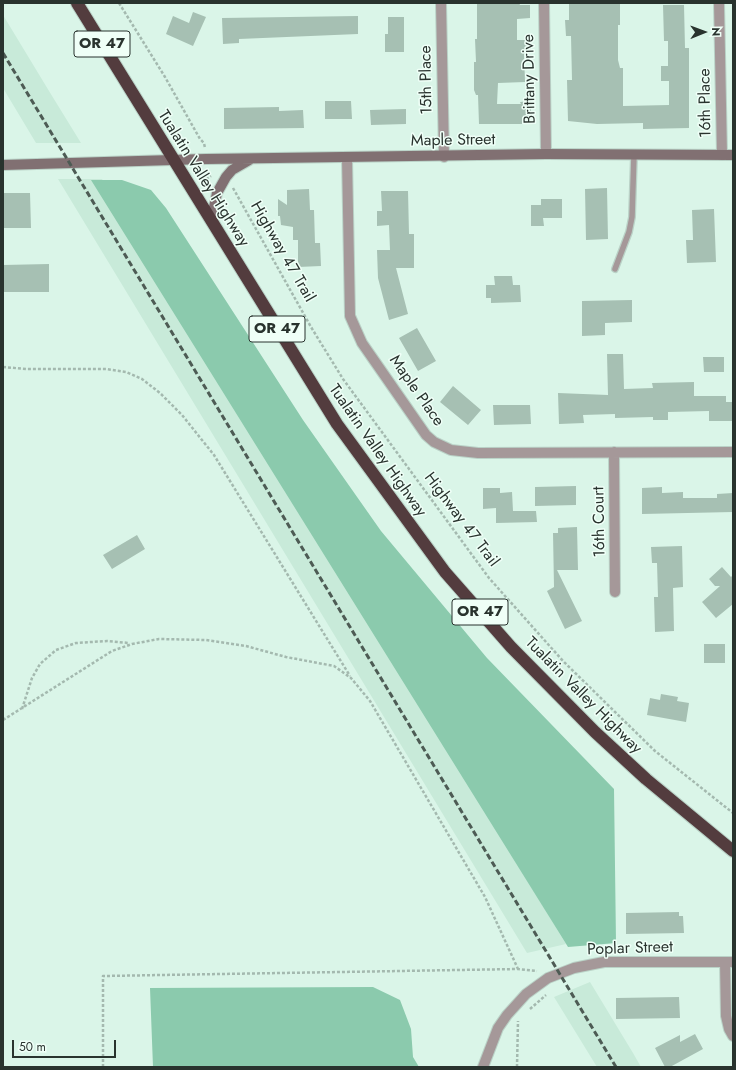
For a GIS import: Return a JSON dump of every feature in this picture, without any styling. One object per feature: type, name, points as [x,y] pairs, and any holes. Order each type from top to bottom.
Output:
[{"type":"highway","name":"Tualatin Valley Highway","points":[[77,3],[173,161],[337,424],[445,572],[511,647],[595,732],[646,779],[733,851]]},
{"type":"street","name":"15th Place","points":[[441,3],[444,157]]},
{"type":"street","name":"Brittany Drive","points":[[544,3],[546,154]]},
{"type":"street","name":"16th Place","points":[[720,3],[722,155]]},
{"type":"street","name":"Maple Street","points":[[3,165],[546,154],[733,155]]},
{"type":"street","name":"Maple Place","points":[[347,158],[348,301],[350,316],[362,343],[426,435],[442,446],[463,452],[733,452]]},
{"type":"street","points":[[211,221],[218,193],[226,177],[232,170],[251,159]]},
{"type":"street","name":"16th Court","points":[[614,452],[615,592]]},
{"type":"street","name":"Poplar Street","points":[[483,1067],[495,1035],[507,1015],[526,994],[548,978],[574,968],[604,962],[729,962]]},
{"type":"street","points":[[729,962],[726,1016],[729,1029],[733,1036]]},
{"type":"lane","points":[[615,269],[629,232],[632,217],[634,155]]},
{"type":"path","points":[[119,3],[166,77],[200,139]]},
{"type":"path","name":"Highway 47 Trail","points":[[235,189],[237,197],[311,327],[343,379],[489,578],[563,661],[650,746],[679,771],[733,813]]},
{"type":"path","points":[[3,368],[26,370],[106,369],[126,372],[142,379],[160,393],[182,415],[214,455],[351,678],[370,701],[485,897],[518,969]]},
{"type":"path","points":[[3,720],[112,651],[132,644],[159,639],[206,640],[246,646],[286,657],[334,666],[351,678]]},
{"type":"path","points":[[22,708],[32,678],[40,664],[56,650],[76,643],[107,642],[132,644]]},
{"type":"path","points":[[103,1067],[103,976],[518,969],[539,972],[548,978],[547,995],[526,1012]]},
{"type":"path","points":[[517,1067],[517,1022],[522,1017]]},
{"type":"shaded area","points":[[3,15],[81,143],[36,143],[3,88]]},
{"type":"shaded area","points":[[58,179],[102,179],[566,944],[527,953]]},
{"type":"shaded area","points":[[590,982],[641,1067],[597,1067],[554,997]]},
{"type":"green space","points":[[91,180],[122,180],[151,190],[166,208],[303,420],[381,531],[487,658],[614,789],[616,943],[568,947]]},
{"type":"green space","points":[[373,987],[400,1000],[411,1029],[413,1057],[419,1067],[153,1067],[150,988]]},
{"type":"building","points":[[477,3],[519,3],[520,5],[530,5],[530,18],[517,19],[517,40],[531,40],[531,53],[524,53],[525,82],[498,83],[497,104],[521,104],[520,102],[531,101],[531,117],[522,117],[522,124],[479,124],[478,95],[476,95],[474,90],[474,62],[476,62],[475,39],[477,39]]},
{"type":"building","points":[[569,3],[620,3],[620,25],[618,25],[618,60],[620,68],[623,68],[623,106],[669,105],[669,81],[661,81],[661,66],[668,66],[668,41],[664,41],[663,5],[684,5],[685,48],[689,48],[689,128],[643,129],[643,123],[597,124],[568,121],[567,80],[572,80],[571,36],[566,36],[565,20],[569,20]]},
{"type":"building","points":[[193,12],[206,17],[193,46],[166,34],[173,16],[189,23]]},
{"type":"building","points":[[358,16],[358,34],[239,39],[239,43],[223,44],[222,18]]},
{"type":"building","points":[[388,17],[404,17],[404,52],[385,52],[385,34],[388,34]]},
{"type":"building","points":[[325,101],[351,101],[352,119],[325,119]]},
{"type":"building","points":[[279,107],[279,111],[303,110],[304,128],[224,129],[224,108]]},
{"type":"building","points":[[406,109],[406,124],[371,125],[370,110]]},
{"type":"building","points":[[607,188],[608,239],[586,240],[585,189]]},
{"type":"building","points":[[309,189],[310,210],[314,210],[315,243],[320,243],[321,266],[298,267],[298,240],[293,240],[293,227],[281,225],[280,216],[278,216],[278,199],[287,205],[287,190]]},
{"type":"building","points":[[381,191],[408,191],[409,234],[414,234],[414,268],[396,268],[408,314],[389,320],[378,278],[377,250],[390,250],[389,225],[377,226],[377,211],[382,211]]},
{"type":"building","points":[[3,193],[30,193],[31,228],[3,228]]},
{"type":"building","points":[[541,199],[562,199],[562,218],[543,218],[544,226],[531,226],[531,205],[541,205]]},
{"type":"building","points":[[714,209],[716,262],[687,263],[686,240],[693,240],[692,210]]},
{"type":"building","points":[[49,264],[49,292],[3,292],[3,265]]},
{"type":"building","points":[[494,276],[512,276],[513,285],[520,285],[521,302],[491,303],[491,298],[486,298],[486,285],[495,285]]},
{"type":"building","points":[[632,300],[632,322],[605,323],[605,335],[582,336],[582,301]]},
{"type":"building","points":[[417,328],[436,361],[418,371],[399,338]]},
{"type":"building","points":[[607,354],[623,354],[624,389],[653,388],[652,383],[694,382],[694,396],[726,396],[726,402],[733,402],[733,421],[709,421],[709,411],[668,412],[668,420],[653,420],[653,417],[615,418],[615,414],[583,415],[584,423],[559,424],[558,393],[608,395]]},
{"type":"building","points":[[703,357],[724,357],[724,372],[704,372]]},
{"type":"building","points":[[453,386],[481,410],[468,425],[440,402]]},
{"type":"building","points":[[493,405],[530,405],[531,424],[494,425]]},
{"type":"building","points":[[576,486],[576,505],[535,506],[535,487]]},
{"type":"building","points":[[662,487],[662,493],[683,492],[683,498],[717,498],[717,494],[733,493],[733,512],[642,514],[642,488]]},
{"type":"building","points":[[483,488],[500,488],[500,493],[512,492],[513,511],[536,511],[537,522],[496,523],[496,508],[483,509]]},
{"type":"building","points":[[577,527],[578,570],[557,570],[582,621],[565,629],[547,591],[554,587],[553,533],[558,533],[558,528]]},
{"type":"building","points":[[137,535],[145,549],[112,569],[103,555]]},
{"type":"building","points":[[682,546],[683,587],[673,588],[674,631],[655,632],[654,597],[658,597],[657,563],[652,563],[651,547]]},
{"type":"building","points":[[722,567],[731,577],[733,575],[733,604],[716,618],[702,602],[720,586],[715,586],[709,579]]},
{"type":"building","points":[[704,644],[725,644],[725,663],[704,663]]},
{"type":"building","points":[[661,694],[678,697],[677,701],[689,703],[686,722],[647,715],[650,698],[660,700]]},
{"type":"building","points":[[679,912],[679,916],[683,916],[684,933],[626,934],[626,913]]},
{"type":"building","points":[[679,997],[680,1018],[616,1019],[616,998]]},
{"type":"building","points":[[695,1034],[703,1049],[670,1067],[665,1067],[655,1048],[680,1035],[680,1042]]},
{"type":"railway","points":[[3,53],[616,1067]]}]
